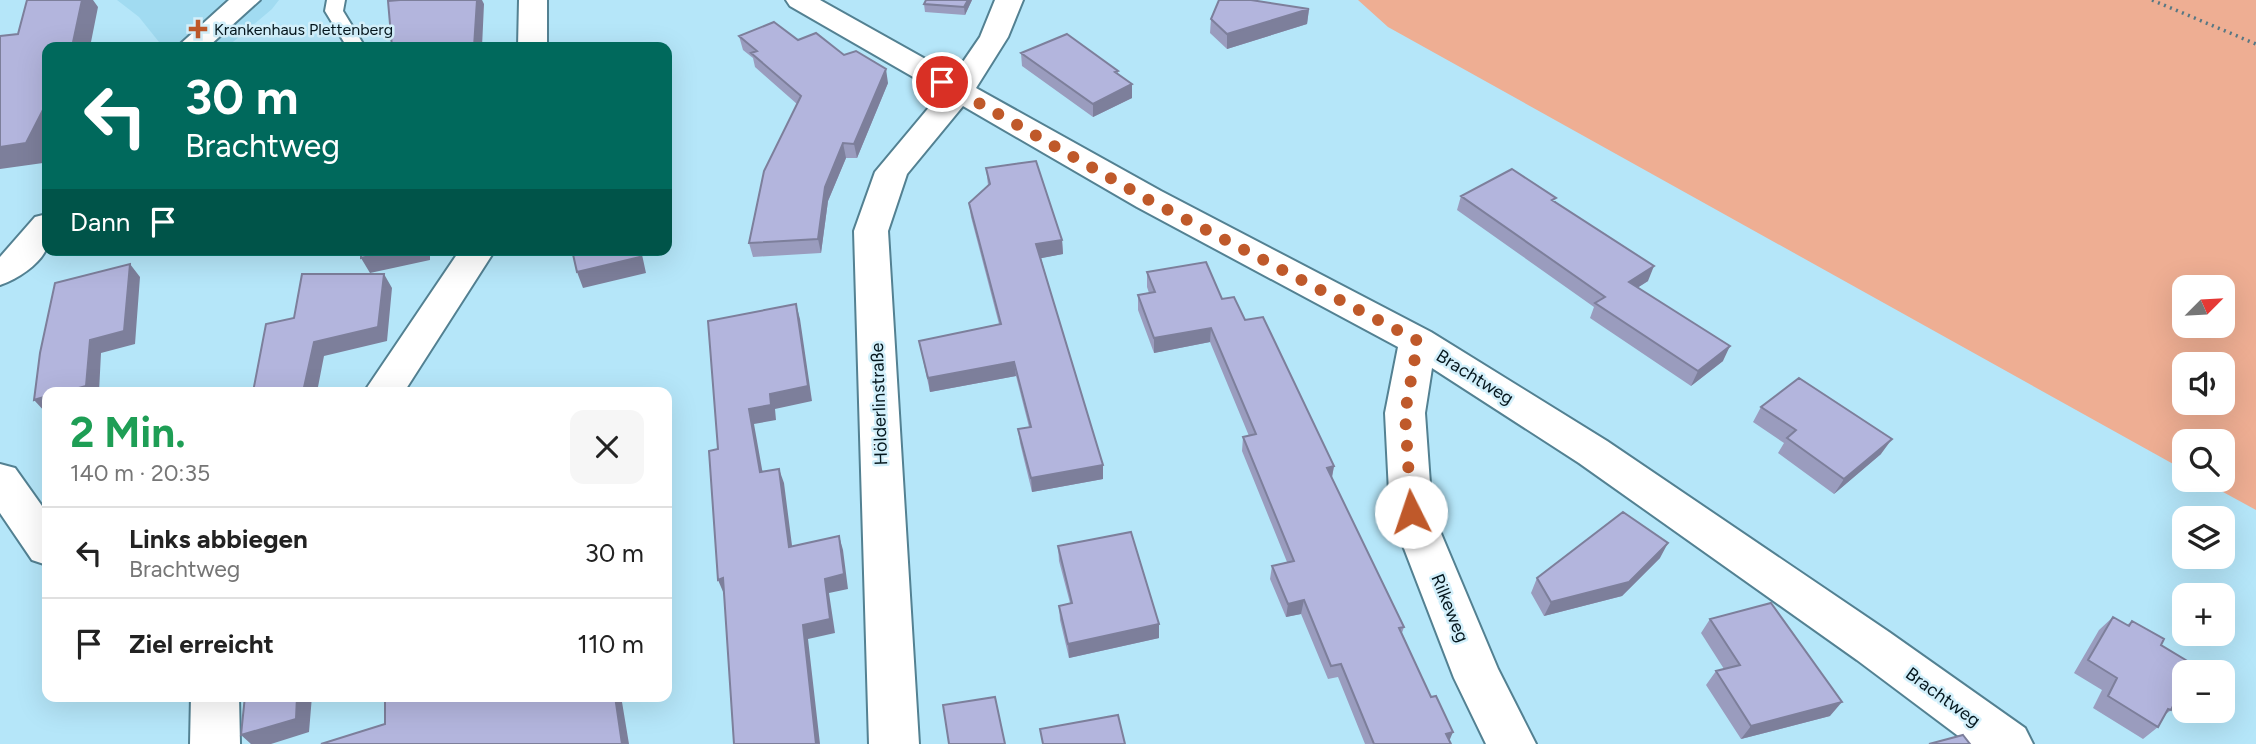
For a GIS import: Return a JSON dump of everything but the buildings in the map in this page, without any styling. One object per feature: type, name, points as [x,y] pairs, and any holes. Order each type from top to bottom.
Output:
[{"type":"street","points":[[197,42],[246,0]]},
{"type":"street","points":[[533,0],[533,42]]},
{"type":"street","name":"Brachtweg","points":[[800,0],[1149,200],[1418,341],[1593,452],[1873,646],[2008,744]]},
{"type":"street","name":"Hölderlinstraße","points":[[894,744],[871,231],[891,172],[958,92],[994,37],[1009,0]]},
{"type":"street","points":[[0,273],[14,264],[42,231]]},
{"type":"street","points":[[387,387],[474,256]]},
{"type":"street","name":"Rilkeweg","points":[[1418,341],[1405,413],[1411,512],[1478,678],[1511,744]]},
{"type":"street","points":[[0,480],[42,540]]},
{"type":"street","points":[[215,702],[215,744]]},
{"type":"lane","points":[[336,0],[334,11],[353,42]]},
{"type":"path","points":[[2152,0],[2256,44]]},
{"type":"shaded area","name":"Krankenhaus Plettenberg","points":[[117,0],[279,0],[233,42],[159,42],[139,17]]},
{"type":"shaded area","points":[[1358,0],[2256,0],[2256,510],[2223,492],[2235,492],[2235,429],[2172,429],[2172,463],[1388,27]]},
{"type":"place","name":"Krankenhaus Plettenberg","points":[[198,29]]},
{"type":"route","points":[[942,82],[1149,200],[1418,341],[1405,413],[1411,512]]}]
